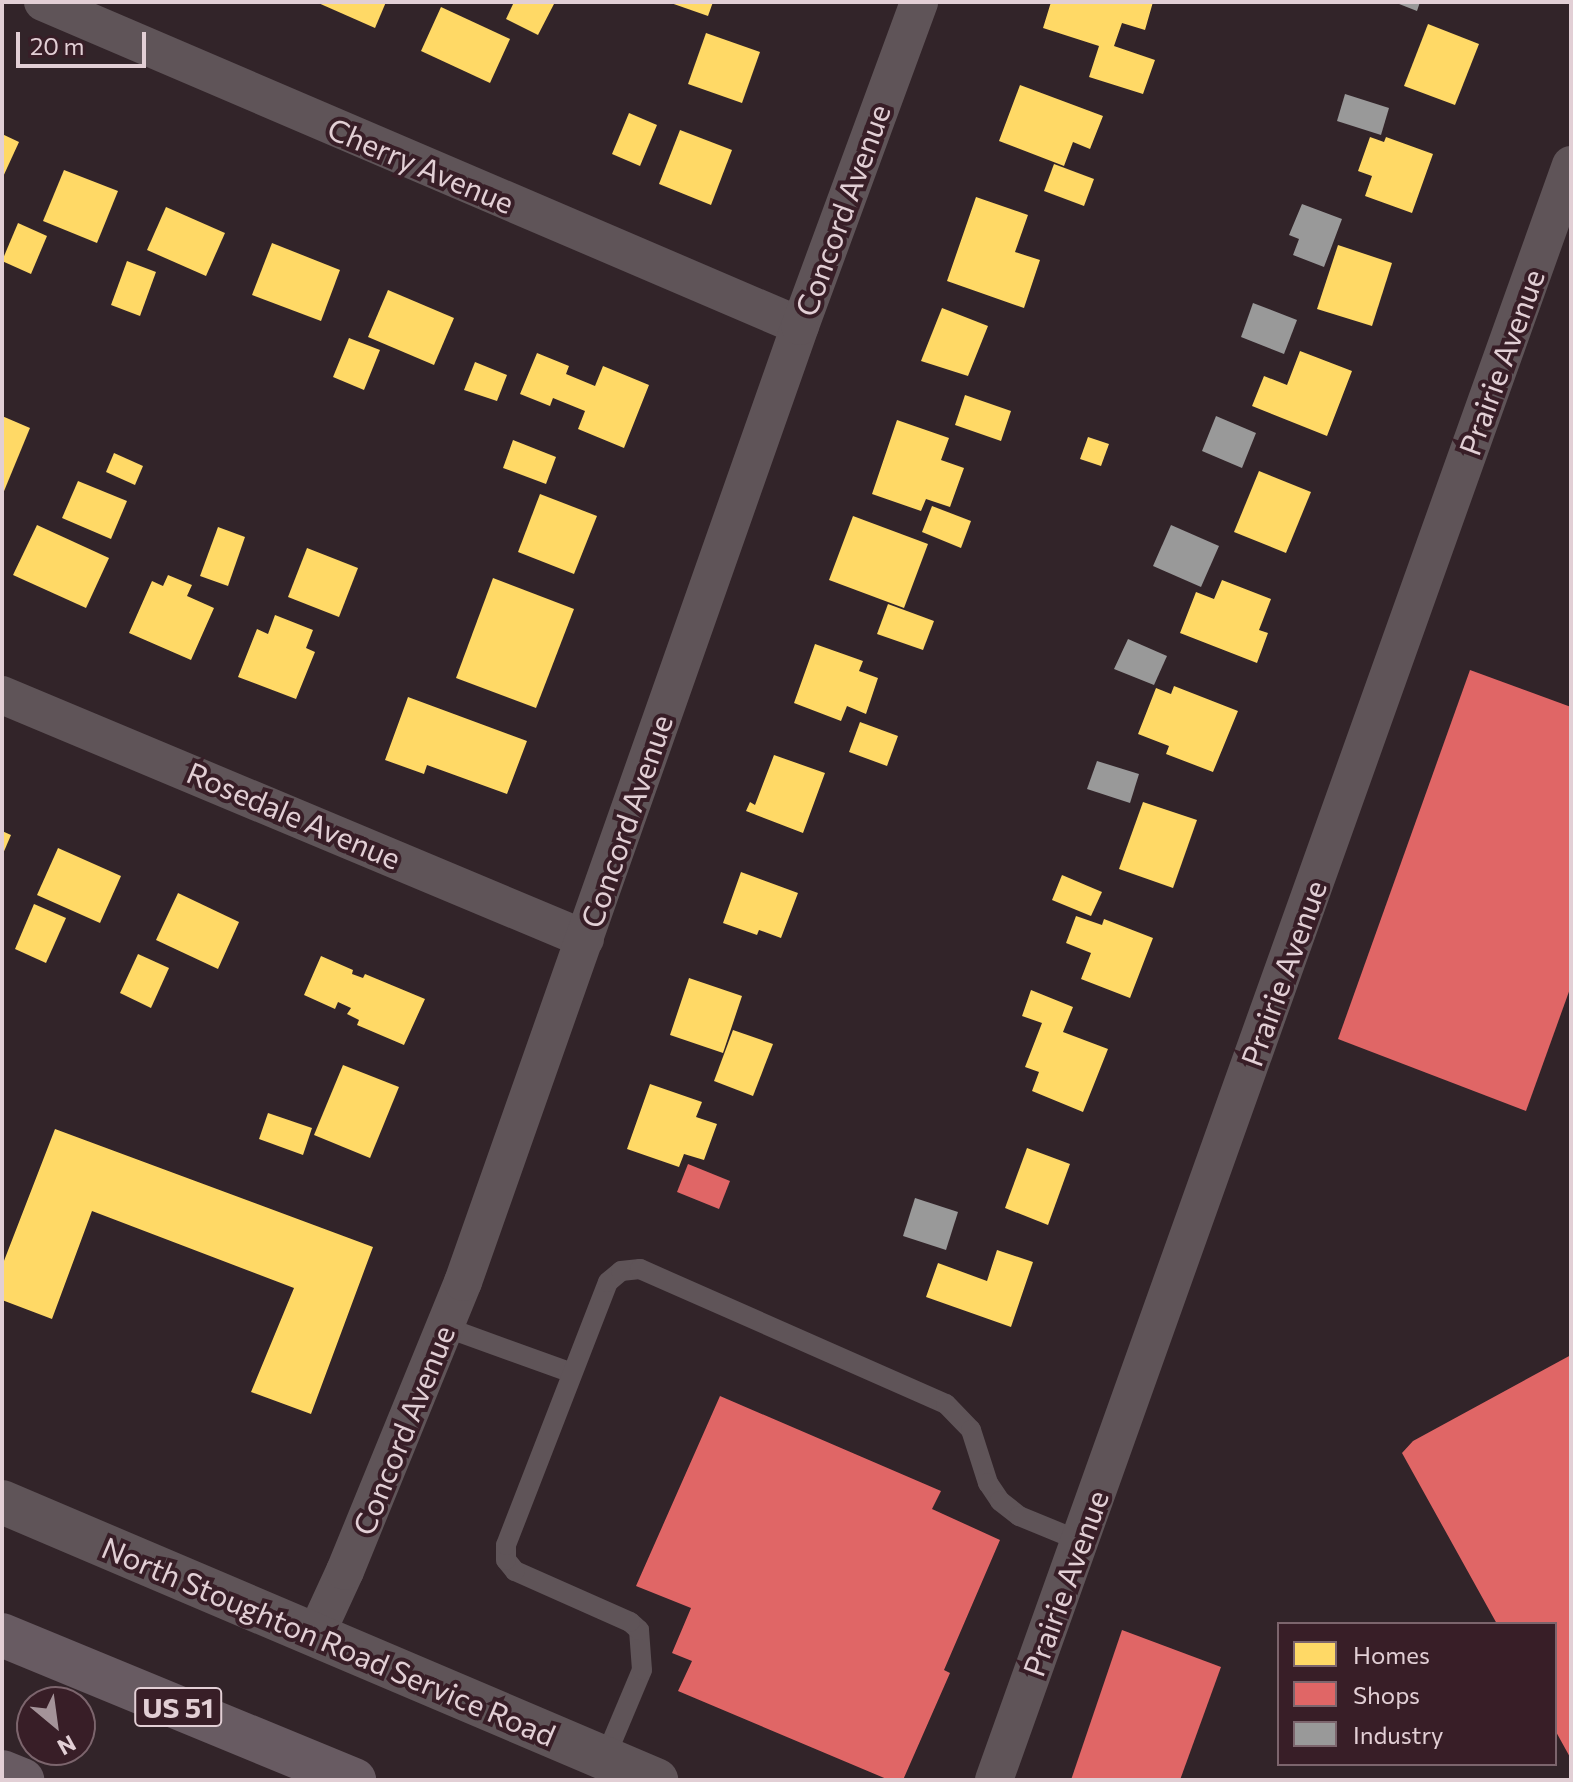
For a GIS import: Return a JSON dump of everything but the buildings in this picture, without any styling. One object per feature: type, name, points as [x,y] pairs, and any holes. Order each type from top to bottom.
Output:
[{"type":"main road","name":"US 51","points":[[2,1635],[354,1780]]},
{"type":"main road","points":[[2,1772],[22,1780]]},
{"type":"street","name":"Cherry Avenue","points":[[43,2],[800,326]]},
{"type":"street","name":"Concord Avenue","points":[[316,1634],[445,1327],[800,326],[919,2]]},
{"type":"street","name":"Prairie Avenue","points":[[994,1780],[1571,165]]},
{"type":"street","name":"Rosedale Avenue","points":[[2,695],[585,939]]},
{"type":"street","name":"North Stoughton Road Service Road","points":[[2,1502],[656,1780]]},
{"type":"lane","points":[[605,1758],[642,1670],[639,1630],[630,1622],[515,1571],[506,1560],[506,1545],[608,1282],[621,1271],[640,1269],[946,1404],[971,1430],[988,1483],[1000,1501],[1019,1516],[1080,1541]]},
{"type":"lane","points":[[445,1327],[572,1373]]}]
